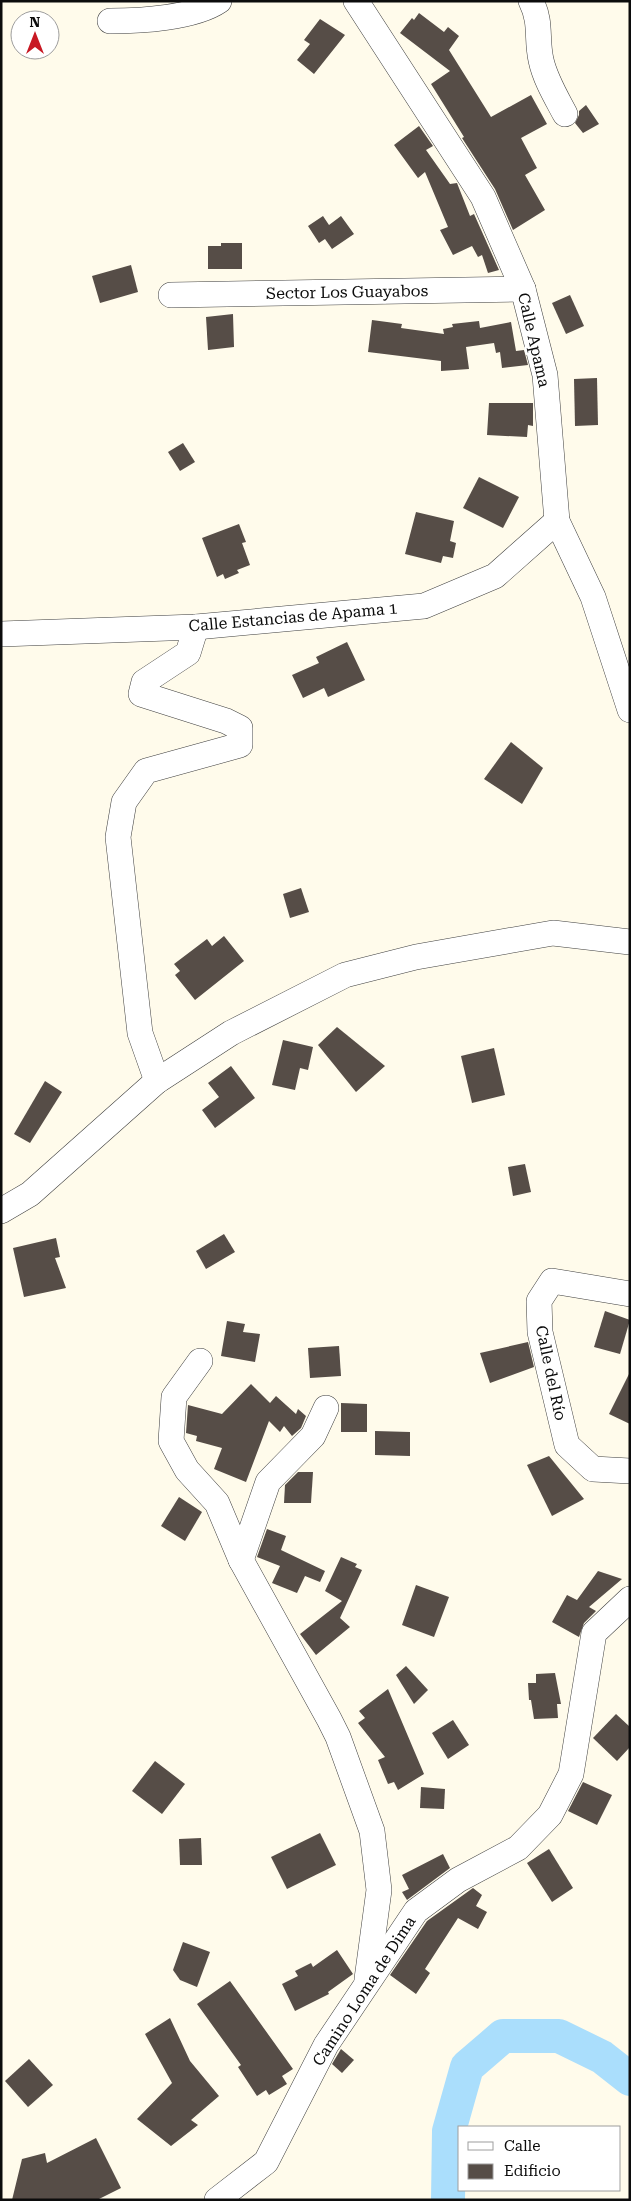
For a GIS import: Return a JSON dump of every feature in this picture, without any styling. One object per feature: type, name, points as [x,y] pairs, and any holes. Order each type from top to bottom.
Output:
[{"type":"street","points":[[110,21],[141,21],[198,12],[218,1]]},
{"type":"street","name":"Calle Apama","points":[[356,1],[483,197],[523,289],[545,375],[557,521],[593,597],[630,710]]},
{"type":"street","points":[[531,1],[538,15],[541,60],[552,91],[565,114]]},
{"type":"street","name":"Sector Los Guayabos","points":[[171,295],[523,289]]},
{"type":"street","name":"Calle Estancias de Apama 1","points":[[1,634],[196,627],[424,606],[495,576],[557,521]]},
{"type":"street","points":[[157,1081],[140,1033],[118,836],[124,802],[146,771],[240,745],[240,728],[226,720],[141,694],[144,682],[188,653],[196,627]]},
{"type":"street","points":[[1,1211],[30,1194],[157,1081],[231,1034],[345,975],[416,957],[553,933],[630,942]]},
{"type":"street","name":"Calle del Río","points":[[630,1294],[552,1281],[539,1301],[540,1332],[567,1445],[593,1469],[630,1471]]},
{"type":"street","points":[[200,1361],[174,1396],[171,1441],[187,1470],[217,1503],[241,1560],[338,1737],[372,1831],[378,1890],[366,1984]]},
{"type":"street","points":[[241,1560],[268,1482],[314,1436],[326,1408]]},
{"type":"street","name":"Camino Loma de Dima","points":[[217,2200],[266,2162],[326,2045],[416,1911],[458,1880],[518,1848],[550,1815],[571,1774],[594,1633],[630,1599]]},
{"type":"building","points":[[419,13],[444,32],[448,27],[459,36],[449,50],[491,117],[531,95],[547,124],[521,138],[537,168],[525,175],[545,210],[513,230],[495,189],[462,138],[464,137],[431,84],[450,71],[400,33],[412,18],[414,20]]},
{"type":"building","points":[[320,19],[345,35],[314,74],[297,60],[310,44],[304,40]]},
{"type":"building","points":[[586,105],[599,124],[583,133],[575,123],[579,111]]},
{"type":"building","points":[[419,126],[433,146],[426,150],[450,184],[457,183],[470,216],[474,214],[499,270],[488,273],[482,255],[478,257],[472,246],[453,255],[440,230],[448,227],[425,172],[418,178],[394,145]]},
{"type":"building","points":[[323,216],[329,225],[341,216],[354,234],[332,249],[325,239],[319,243],[308,226]]},
{"type":"building","points":[[221,243],[242,243],[242,269],[208,269],[208,246],[221,246]]},
{"type":"building","points":[[131,265],[138,292],[100,303],[92,276]]},
{"type":"building","points":[[570,295],[584,326],[566,334],[552,303]]},
{"type":"building","points":[[233,314],[234,347],[208,350],[206,317]]},
{"type":"building","points":[[372,320],[402,324],[401,328],[444,334],[443,329],[453,327],[452,324],[479,321],[480,328],[511,322],[516,351],[524,350],[528,365],[502,368],[500,352],[496,353],[494,343],[466,347],[469,369],[441,371],[441,361],[368,352]]},
{"type":"building","points":[[597,378],[598,425],[575,426],[574,379]]},
{"type":"building","points":[[489,403],[533,403],[533,426],[528,425],[527,437],[487,435]]},
{"type":"building","points":[[183,443],[195,462],[180,471],[168,452]]},
{"type":"building","points":[[479,477],[519,497],[503,528],[463,508]]},
{"type":"building","points":[[416,512],[454,521],[450,541],[456,543],[453,558],[443,556],[441,563],[405,554]]},
{"type":"building","points":[[239,524],[246,542],[242,543],[250,565],[237,570],[239,573],[225,579],[223,574],[217,577],[202,538]]},
{"type":"building","points":[[347,642],[365,680],[328,697],[324,688],[303,698],[292,675],[319,663],[316,657]]},
{"type":"building","points":[[511,742],[543,768],[522,804],[484,779]]},
{"type":"building","points":[[301,888],[309,912],[290,918],[283,894]]},
{"type":"building","points":[[224,936],[244,961],[195,1000],[175,975],[180,971],[174,964],[207,939],[212,946]]},
{"type":"building","points":[[337,1027],[385,1066],[356,1092],[318,1045]]},
{"type":"building","points":[[283,1040],[313,1047],[308,1070],[300,1068],[295,1090],[272,1085]]},
{"type":"building","points":[[494,1048],[505,1095],[472,1103],[461,1056]]},
{"type":"building","points":[[231,1066],[255,1098],[215,1128],[202,1110],[219,1097],[208,1083]]},
{"type":"building","points":[[45,1081],[62,1092],[30,1143],[14,1134]]},
{"type":"building","points":[[525,1164],[531,1192],[513,1196],[508,1167]]},
{"type":"building","points":[[224,1234],[235,1252],[206,1269],[196,1251]]},
{"type":"building","points":[[56,1238],[60,1257],[55,1258],[66,1288],[24,1297],[13,1248]]},
{"type":"building","points":[[605,1311],[630,1320],[620,1354],[594,1347]]},
{"type":"building","points":[[227,1321],[245,1324],[243,1332],[260,1334],[255,1362],[221,1356]]},
{"type":"building","points":[[528,1342],[534,1367],[490,1383],[480,1353]]},
{"type":"building","points":[[339,1346],[341,1376],[310,1378],[308,1348]]},
{"type":"building","points":[[630,1372],[630,1424],[609,1414]]},
{"type":"building","points":[[251,1384],[270,1403],[276,1396],[296,1414],[298,1409],[306,1416],[301,1428],[292,1436],[284,1426],[280,1432],[269,1421],[246,1482],[214,1469],[222,1448],[196,1441],[197,1436],[186,1433],[188,1405],[222,1414]]},
{"type":"building","points":[[341,1403],[367,1404],[367,1432],[341,1432]]},
{"type":"building","points":[[375,1431],[410,1432],[410,1456],[375,1455]]},
{"type":"building","points":[[549,1456],[584,1499],[552,1516],[527,1465]]},
{"type":"building","points":[[298,1472],[313,1472],[311,1503],[284,1503],[285,1485]]},
{"type":"building","points":[[179,1497],[202,1512],[185,1541],[161,1526]]},
{"type":"building","points":[[267,1529],[286,1536],[281,1550],[325,1571],[320,1582],[305,1576],[297,1593],[272,1583],[280,1566],[257,1557]]},
{"type":"building","points":[[341,1557],[357,1564],[355,1567],[362,1570],[340,1618],[350,1627],[316,1655],[300,1634],[342,1601],[325,1591]]},
{"type":"building","points":[[598,1571],[622,1579],[589,1607],[596,1611],[584,1623],[579,1637],[552,1622],[567,1595],[577,1600]]},
{"type":"building","points":[[416,1585],[449,1597],[434,1637],[402,1625]]},
{"type":"building","points":[[406,1666],[428,1690],[414,1704],[396,1675]]},
{"type":"building","points":[[555,1673],[561,1704],[557,1704],[558,1718],[534,1719],[531,1700],[529,1700],[528,1683],[536,1683],[536,1674]]},
{"type":"building","points":[[388,1689],[424,1774],[398,1790],[394,1782],[388,1784],[378,1760],[385,1757],[358,1723],[365,1718],[359,1711]]},
{"type":"building","points":[[616,1714],[630,1727],[630,1747],[617,1761],[593,1738]]},
{"type":"building","points":[[453,1720],[469,1745],[448,1759],[432,1733]]},
{"type":"building","points":[[155,1761],[185,1784],[162,1814],[132,1791]]},
{"type":"building","points":[[583,1782],[612,1795],[597,1825],[568,1811]]},
{"type":"building","points":[[421,1787],[445,1789],[444,1809],[420,1808]]},
{"type":"building","points":[[320,1833],[336,1865],[287,1889],[271,1857]]},
{"type":"building","points":[[201,1838],[202,1865],[180,1865],[179,1839]]},
{"type":"building","points":[[549,1849],[573,1888],[552,1902],[527,1863]]},
{"type":"building","points":[[443,1854],[450,1868],[407,1900],[402,1892],[409,1889],[402,1875]]},
{"type":"building","points":[[473,1888],[482,1895],[476,1906],[487,1912],[478,1929],[458,1918],[425,1969],[430,1973],[416,1994],[390,1975],[427,1921]]},
{"type":"building","points":[[183,1942],[210,1952],[197,1987],[180,1980],[173,1970]]},
{"type":"building","points":[[337,1950],[353,1974],[328,1992],[329,1994],[295,2011],[282,1984],[298,1976],[295,1971],[311,1963],[313,1967]]},
{"type":"building","points":[[230,1981],[293,2069],[282,2076],[287,2084],[269,2095],[266,2090],[257,2096],[238,2067],[241,2065],[197,2004]]},
{"type":"building","points":[[170,2018],[190,2061],[219,2096],[191,2120],[198,2125],[171,2146],[137,2119],[172,2083],[145,2034]]},
{"type":"building","points":[[341,2049],[354,2060],[342,2073],[332,2064]]},
{"type":"building","points":[[29,2059],[53,2085],[28,2107],[5,2081]]},
{"type":"building","points":[[96,2138],[121,2188],[97,2200],[12,2200],[22,2159],[45,2153],[47,2163]]},
{"type":"waterway","points":[[448,2200],[449,2131],[467,2067],[503,2036],[559,2036],[602,2057],[630,2079]]}]
